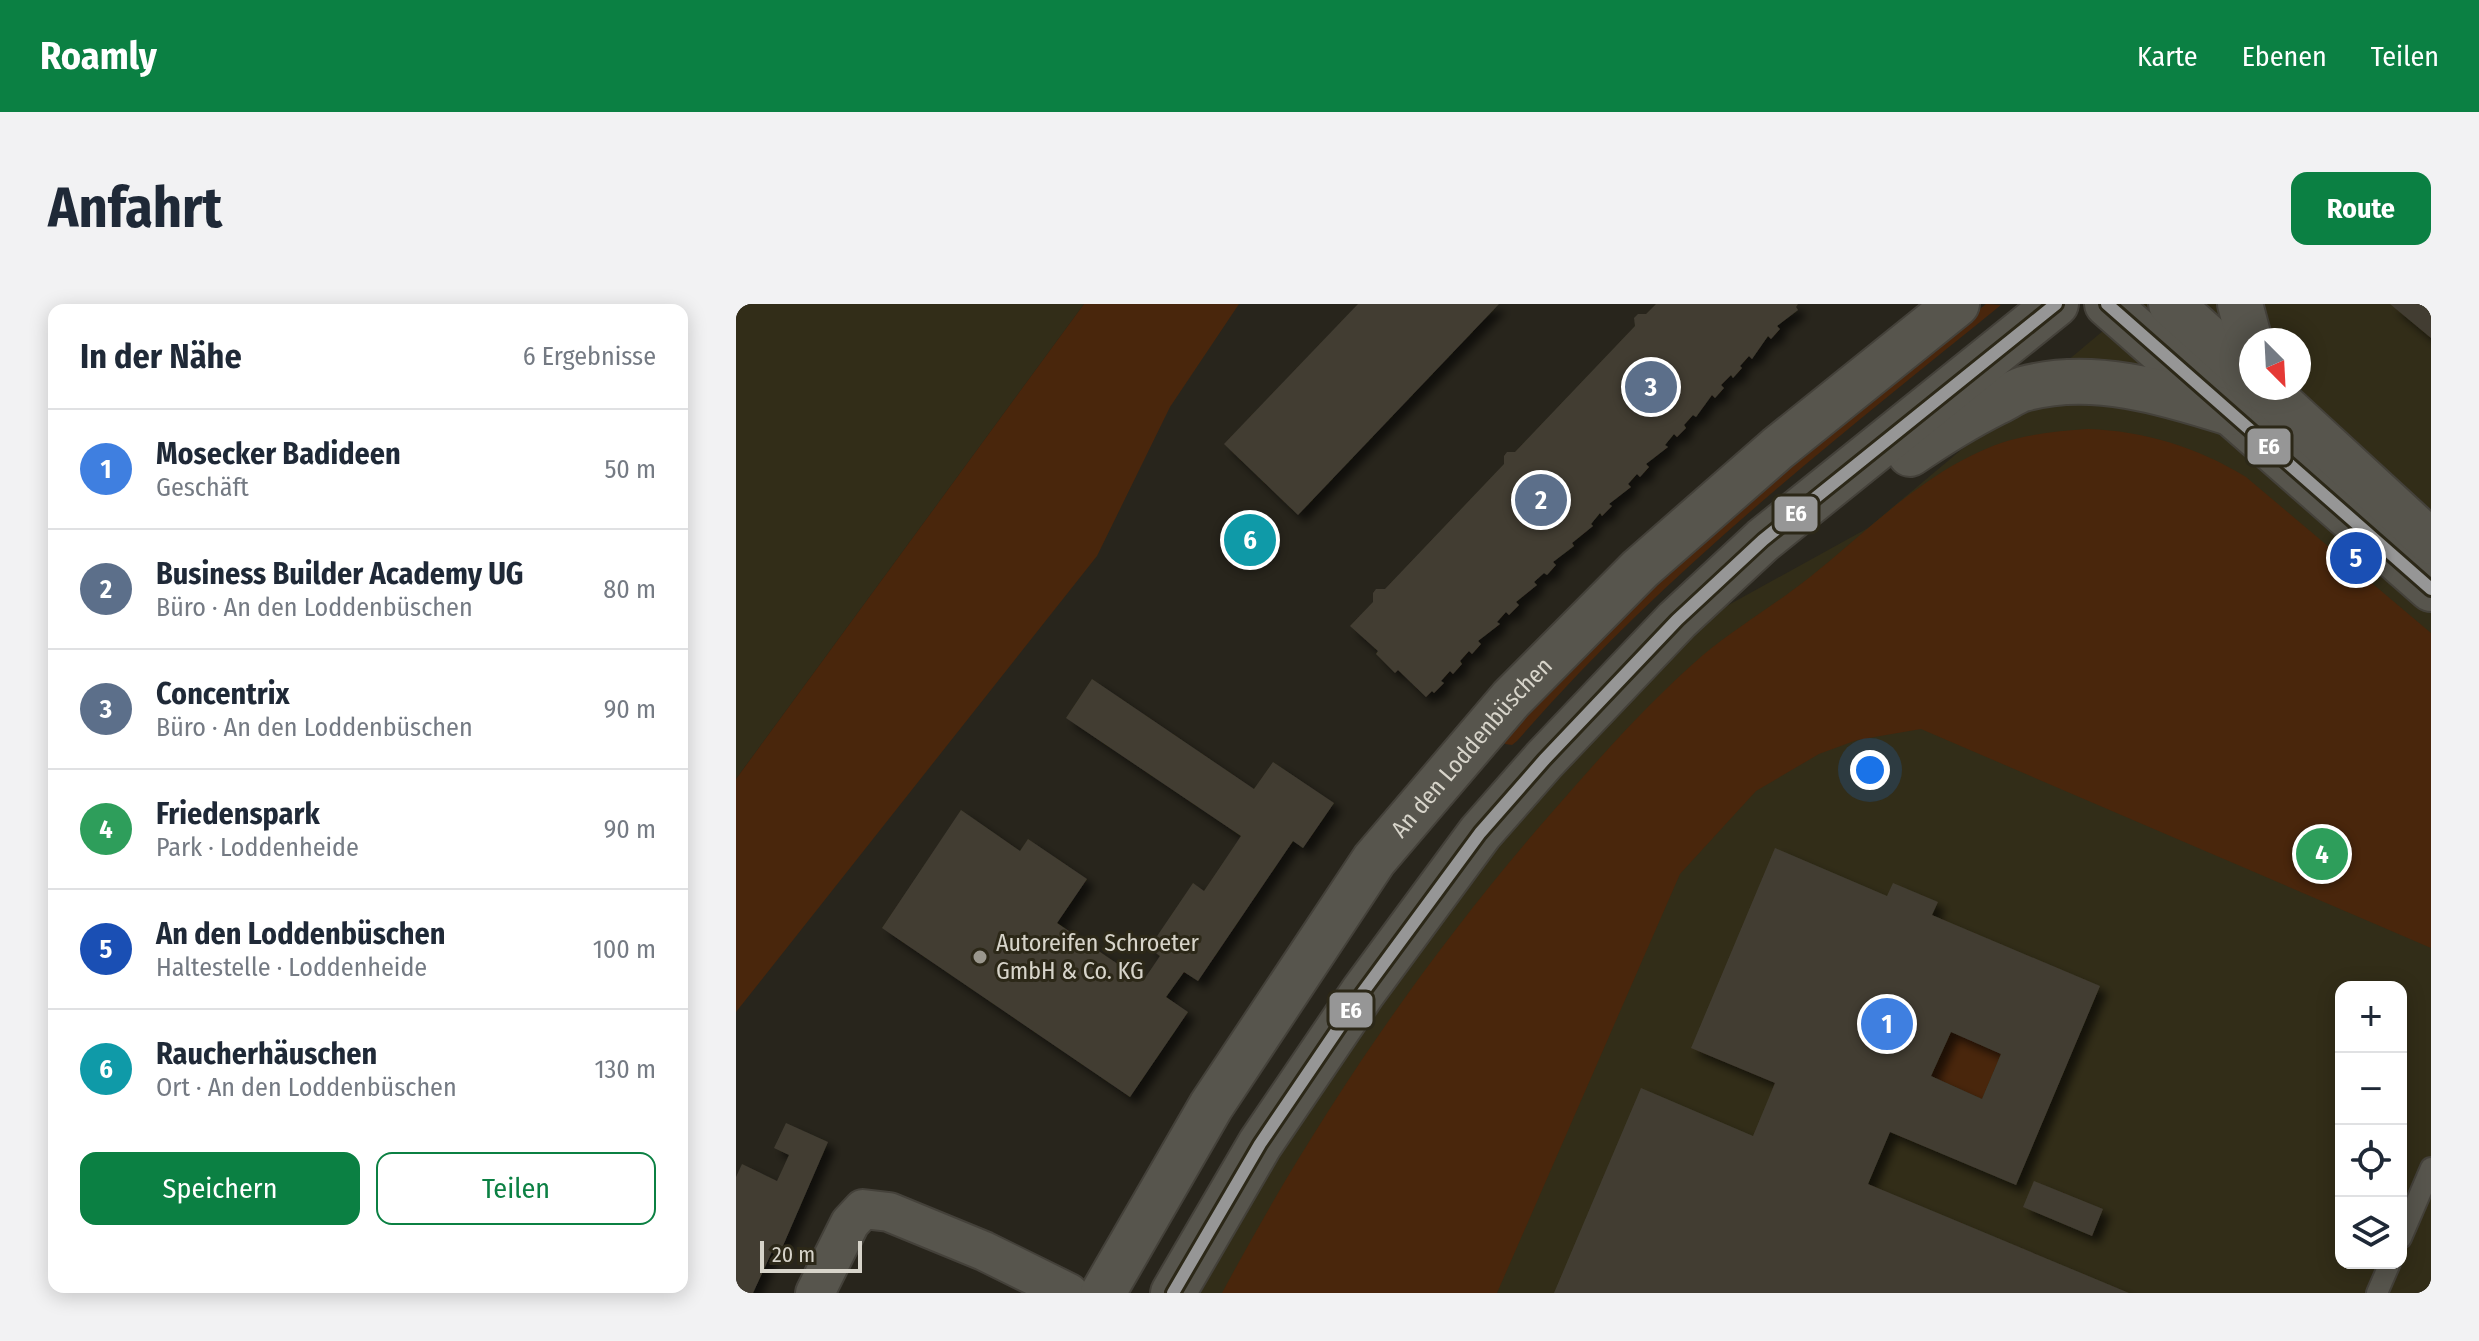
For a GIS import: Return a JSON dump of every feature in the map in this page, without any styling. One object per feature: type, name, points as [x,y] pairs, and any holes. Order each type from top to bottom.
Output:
[{"type":"main road","name":"An den Loddenbüschen","points":[[1103,1293],[1211,1106],[1374,860],[1511,699],[1640,569],[1778,448],[1957,304]]},
{"type":"main road","points":[[1173,1293],[1260,1144],[1363,992],[1480,833],[1544,760],[1677,620],[1763,540],[2056,304]]},
{"type":"main road","points":[[2107,304],[2239,382]]},
{"type":"main road","points":[[2171,304],[2239,374]]},
{"type":"main road","points":[[2240,304],[2246,328]]},
{"type":"main road","points":[[1763,540],[1874,479],[1954,424],[2022,389],[2066,383],[2104,383],[2163,392],[2239,391]]},
{"type":"main road","points":[[2263,400],[2431,589]]},
{"type":"main road","points":[[2265,400],[2431,542]]},
{"type":"street","points":[[1874,371],[1900,337],[1918,304]]},
{"type":"street","points":[[815,1293],[850,1223],[863,1209],[889,1212],[984,1251],[1069,1293]]},
{"type":"lane","points":[[2407,1224],[2431,1168]]},
{"type":"lane","points":[[2377,1293],[2387,1269]]},
{"type":"shaded area","points":[[736,304],[1084,304],[736,779]]},
{"type":"shaded area","points":[[1084,304],[1239,304],[1170,407],[1097,556],[736,1012],[736,779]]},
{"type":"shaded area","points":[[1986,304],[2001,305],[1749,512],[1629,623],[1517,741],[1512,745],[1505,744],[1505,738],[1636,600],[1842,420]]},
{"type":"shaded area","points":[[2135,304],[2431,304],[2431,1293],[1196,1293],[1274,1151],[1439,909],[1696,623],[1868,528]]},
{"type":"shaded area","points":[[2088,429],[2130,433],[2170,442],[2209,457],[2246,477],[2431,633],[2431,948],[1921,729],[1857,740],[1819,754],[1756,791],[1680,874],[1497,1293],[1222,1293],[1295,1165],[1416,982],[1506,866],[1664,691],[1703,655],[1797,587],[1900,502],[1948,468],[2011,440]]},
{"type":"shaded area","points":[[1951,1032],[2001,1054],[1982,1099],[1931,1076]]},
{"type":"building","points":[[1358,304],[1499,304],[1298,515],[1224,444]]},
{"type":"building","points":[[1656,304],[1798,304],[1798,310],[1777,326],[1780,329],[1771,339],[1768,336],[1752,359],[1749,356],[1733,378],[1731,375],[1721,385],[1724,388],[1715,398],[1712,395],[1696,417],[1693,415],[1684,425],[1686,428],[1677,437],[1674,434],[1665,445],[1668,447],[1646,464],[1649,467],[1640,477],[1637,474],[1628,484],[1631,487],[1609,504],[1612,506],[1602,516],[1600,513],[1591,524],[1593,526],[1572,543],[1574,546],[1553,562],[1556,565],[1547,575],[1544,573],[1534,582],[1537,585],[1516,602],[1519,605],[1509,615],[1506,612],[1497,622],[1500,624],[1478,641],[1481,644],[1472,654],[1469,651],[1453,674],[1450,671],[1441,681],[1444,683],[1426,697],[1398,670],[1395,673],[1376,654],[1378,651],[1350,626],[1373,602],[1376,589],[1385,589],[1504,464],[1507,452],[1515,452],[1635,326],[1634,318],[1638,314],[1646,314]]},
{"type":"building","points":[[2390,304],[2431,304],[2431,338]]},
{"type":"building","points":[[1261,524],[1267,549],[1238,555],[1232,531]]},
{"type":"building","points":[[1092,679],[1254,789],[1273,762],[1334,803],[1303,848],[1293,841],[1198,981],[1184,972],[1166,997],[1188,1012],[1130,1097],[882,928],[961,810],[1020,851],[1028,839],[1087,879],[1057,923],[1143,981],[1160,956],[1149,948],[1193,883],[1204,891],[1241,836],[1066,718]]},
{"type":"building","points":[[1775,848],[1887,896],[1893,883],[1938,902],[1932,915],[2100,986],[2016,1185],[1890,1132],[1868,1184],[2129,1293],[1554,1293],[1641,1088],[1753,1136],[1775,1083],[1691,1048]],"holes":[[[1951,1032],[2001,1054],[1982,1099],[1931,1076]]]},
{"type":"building","points":[[786,1123],[828,1142],[782,1248],[775,1245],[753,1293],[736,1293],[736,1177],[742,1164],[777,1181],[789,1155],[774,1148]]},
{"type":"building","points":[[2034,1181],[2103,1209],[2092,1236],[2023,1207]]},
{"type":"transit line","name":"E6","points":[[1173,1293],[1260,1144],[1363,992],[1480,833],[1544,760],[1677,620],[1763,540],[2056,304]]},
{"type":"transit line","name":"E6","points":[[2107,304],[2431,589]]},
{"type":"place","name":"Concentrix","points":[[1651,387]]},
{"type":"place","name":"Business Builder Academy UG","points":[[1541,500]]},
{"type":"place","name":"Raucherhäuschen","points":[[1250,540]]},
{"type":"place","name":"An den Loddenbüschen","points":[[2356,558]]},
{"type":"place","name":"Friedenspark","points":[[2322,854]]},
{"type":"place","name":"Autoreifen Schroeter GmbH & Co. KG","points":[[980,957]]},
{"type":"place","name":"Mosecker Badideen","points":[[1887,1024]]}]
